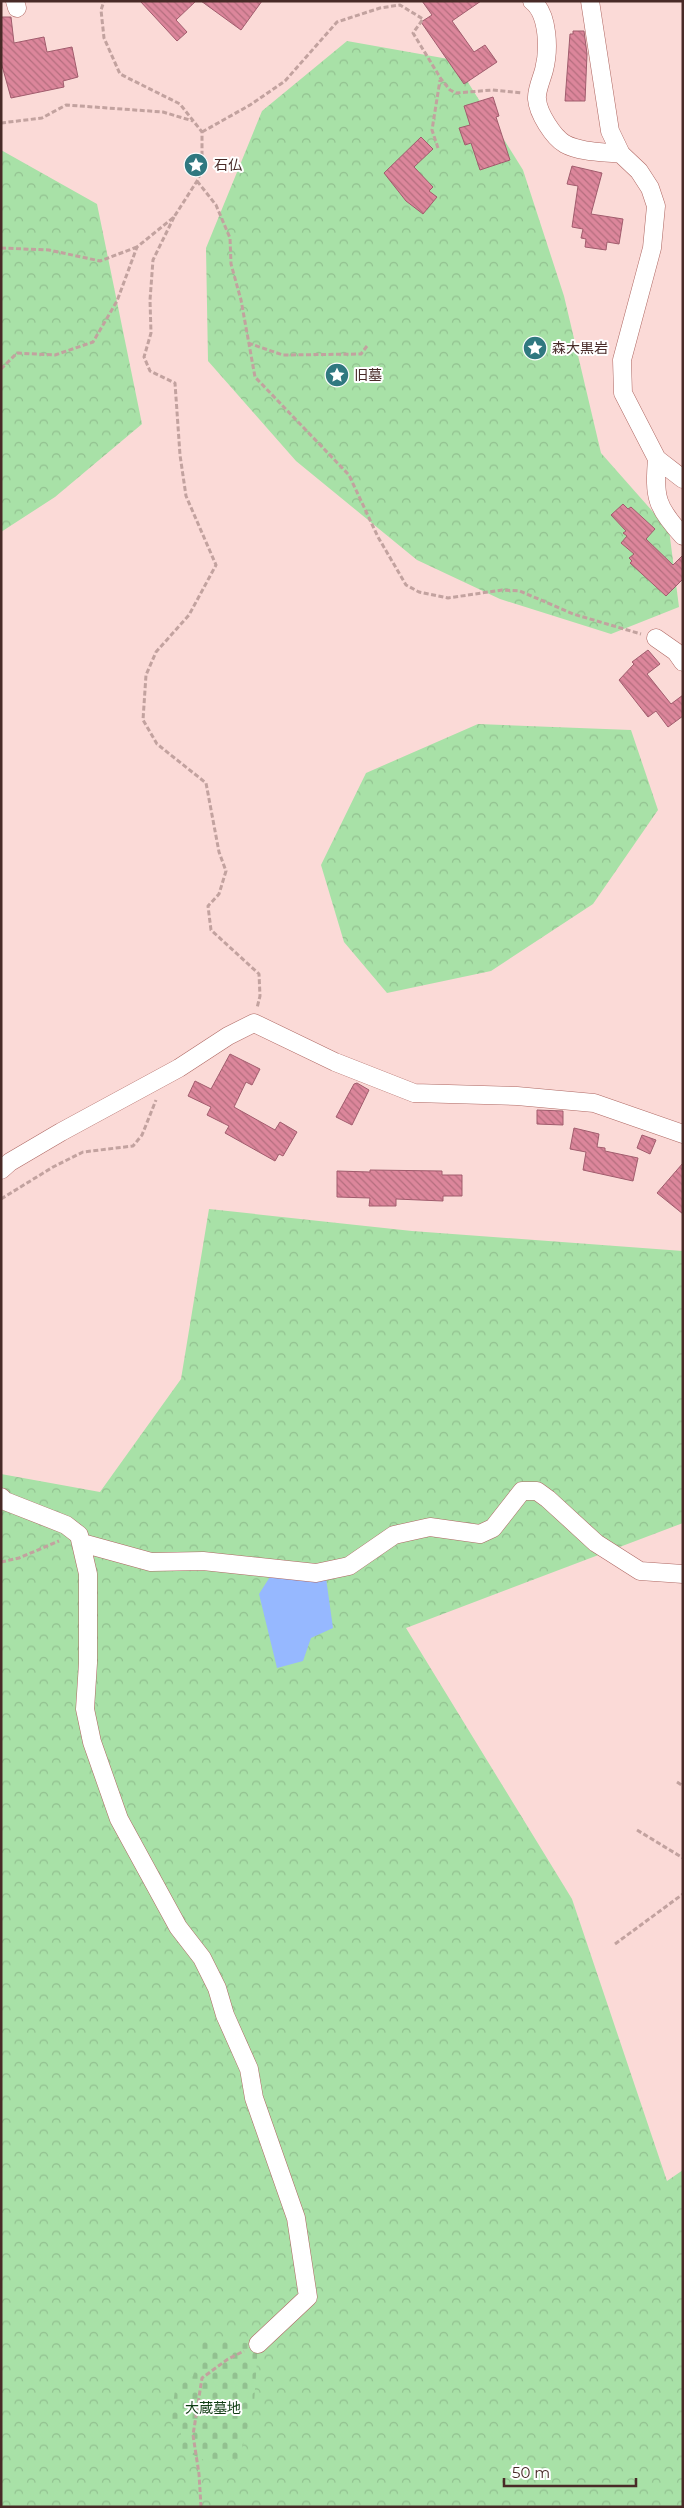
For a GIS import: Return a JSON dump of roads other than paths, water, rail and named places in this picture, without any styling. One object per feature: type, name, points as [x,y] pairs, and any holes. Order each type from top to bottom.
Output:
[{"type":"street","points":[[532,1],[543,19],[547,45],[545,67],[537,99],[555,137],[566,144],[621,154]]},
{"type":"street","points":[[590,1],[610,130],[621,154],[639,171],[650,188],[656,206],[652,248],[637,299],[620,371],[623,393],[657,459],[683,479]]},
{"type":"street","points":[[657,459],[654,489],[659,505],[683,536]]},
{"type":"street","points":[[656,638],[676,652],[683,662]]},
{"type":"street","points":[[1,1170],[10,1162],[61,1132],[166,1076],[228,1036],[254,1023],[335,1062],[414,1093],[517,1096],[594,1103],[683,1134]]},
{"type":"street","points":[[82,1543],[151,1562],[203,1561],[316,1573],[349,1566],[394,1535],[430,1527],[480,1534],[493,1528],[522,1490],[537,1491],[548,1498],[596,1543],[640,1570],[683,1574]]},
{"type":"street","points":[[1,1496],[5,1501],[66,1525],[79,1535],[88,1574],[89,1609],[85,1709],[92,1742],[119,1819],[178,1927],[202,1958],[217,1988],[225,2015],[250,2069],[254,2098],[296,2218],[308,2297],[258,2344]]},
{"type":"water","points":[[273,1572],[326,1578],[333,1628],[311,1638],[303,1661],[277,1668],[259,1594]]},
{"type":"place","name":"石仏","points":[[196,165]]},
{"type":"place","name":"森大黒岩","points":[[535,348]]},
{"type":"place","name":"旧墓","points":[[337,375]]},
{"type":"park label","name":"大蔵墓地","points":[[213,2408]]}]
